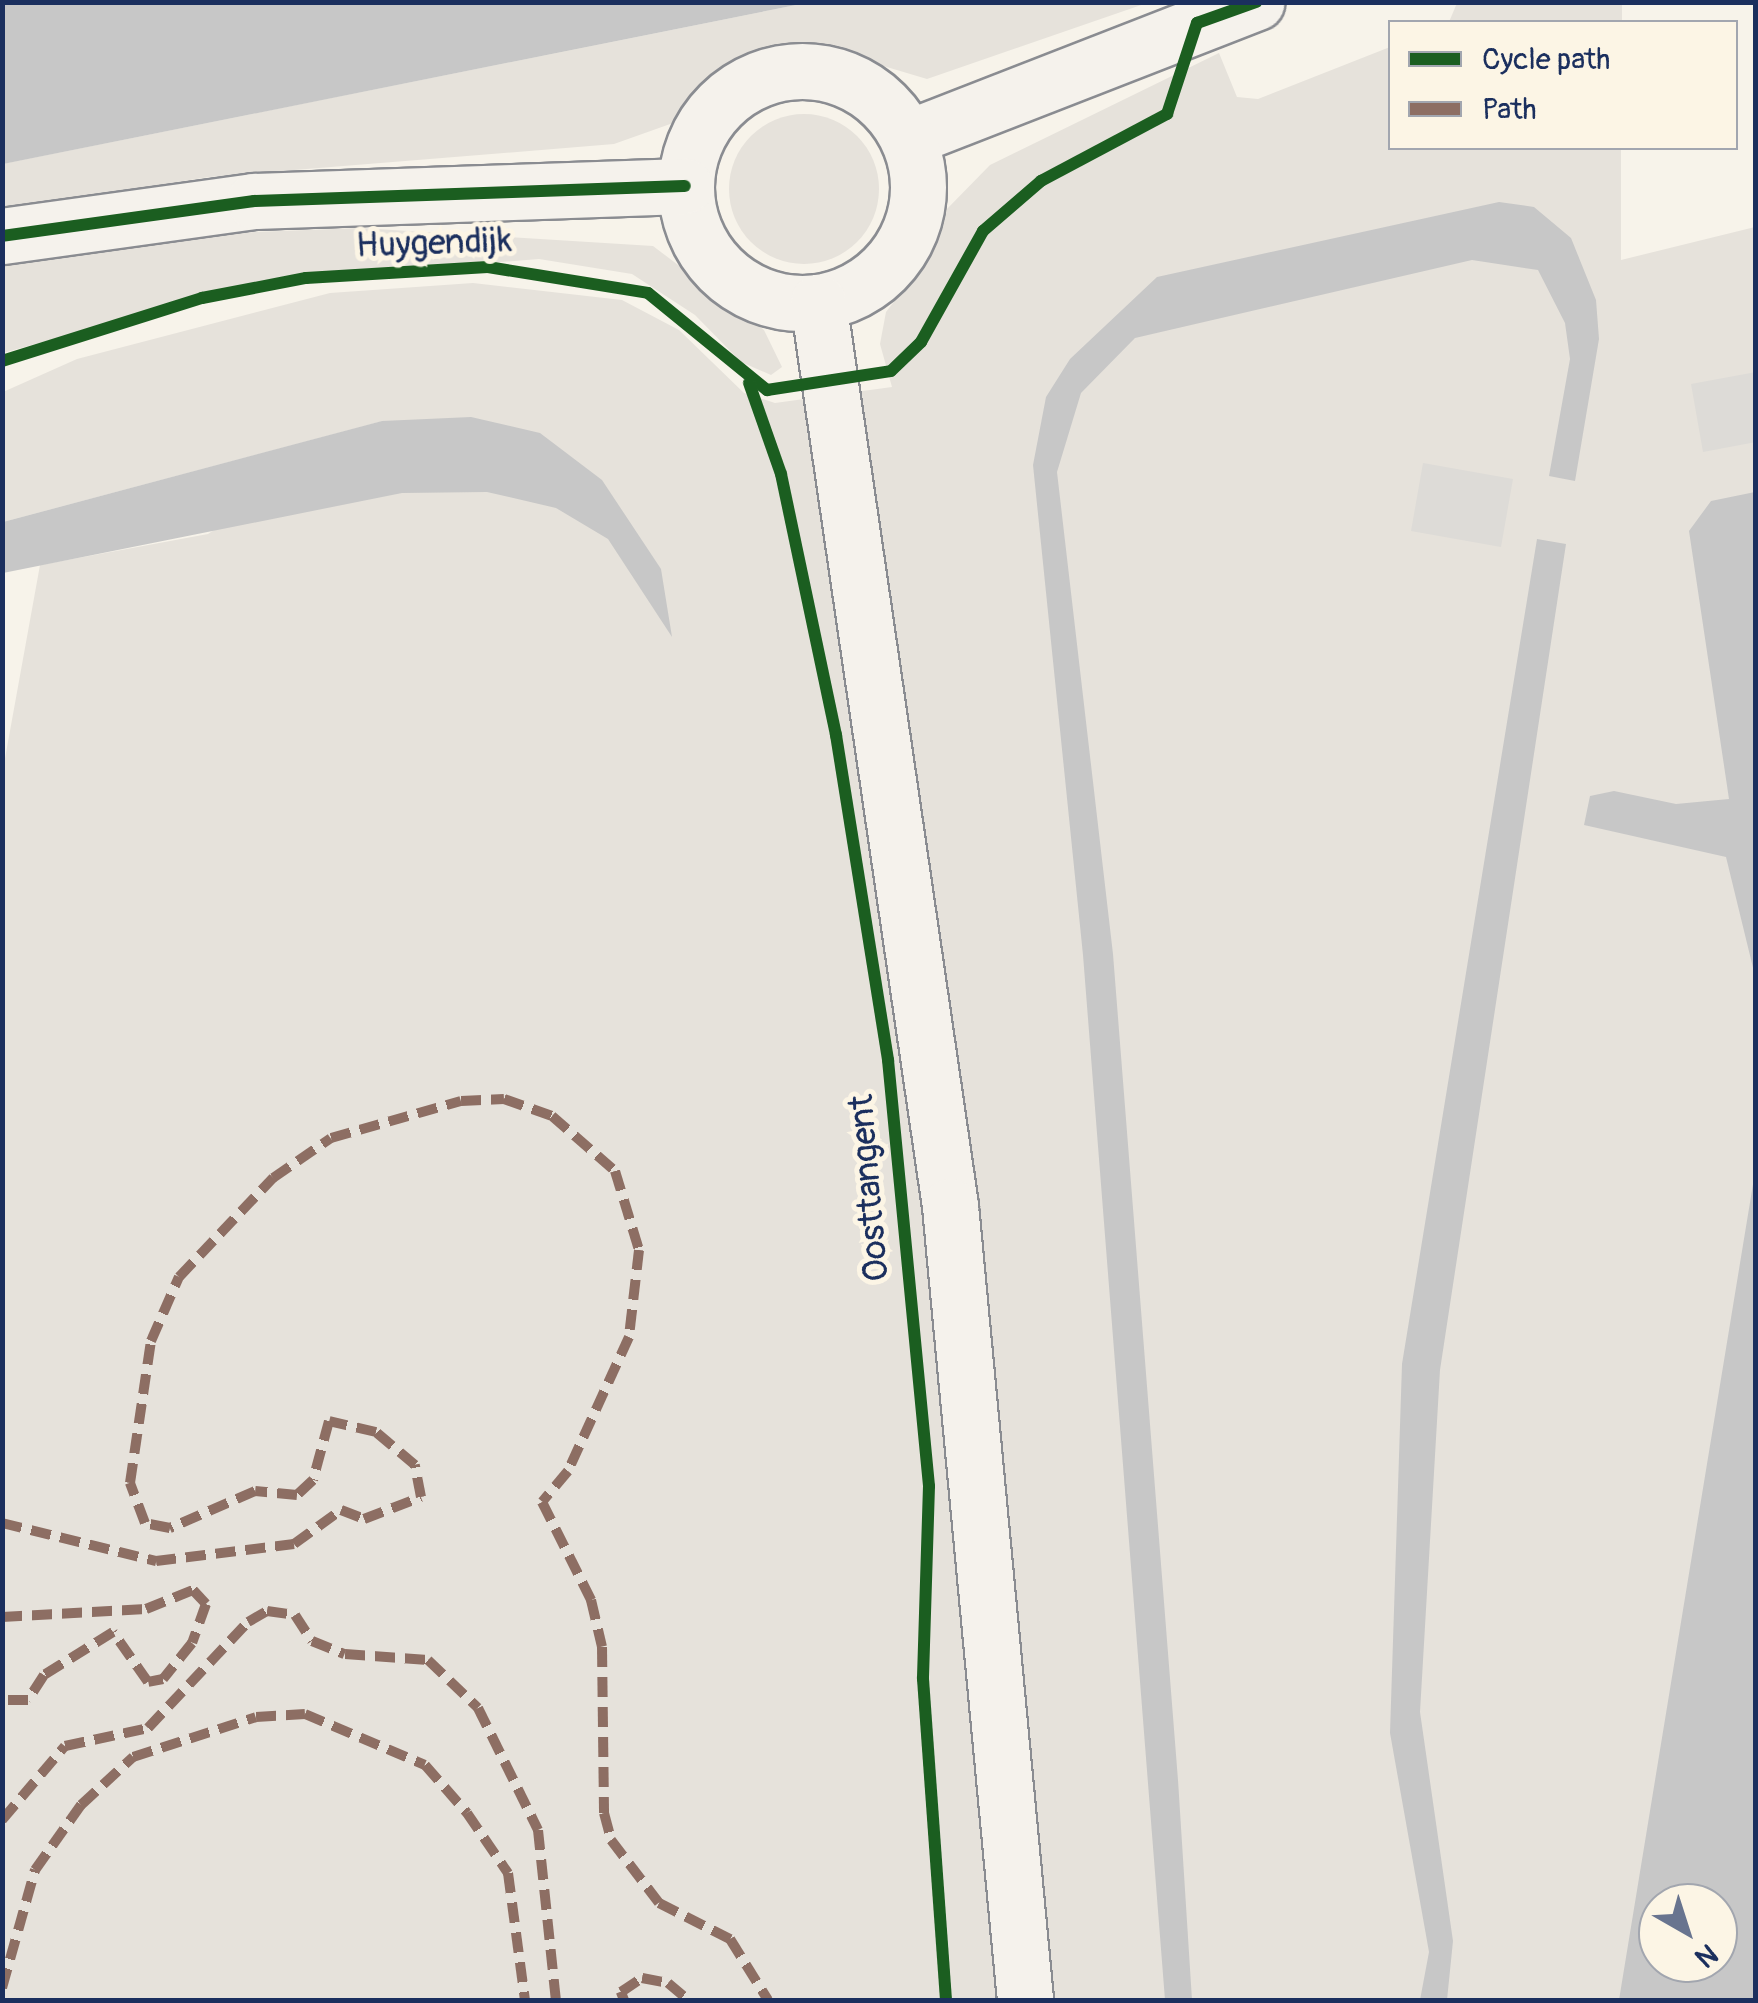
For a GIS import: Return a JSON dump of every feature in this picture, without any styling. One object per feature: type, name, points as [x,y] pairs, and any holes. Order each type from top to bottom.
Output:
[{"type":"main road","points":[[908,138],[1256,2]]},
{"type":"main road","points":[[794,70],[862,86],[908,138],[917,167],[911,228],[875,278],[818,302],[786,302],[725,275],[704,250],[685,186],[706,120],[761,78],[794,70]]},
{"type":"main road","name":"Huygendijk","points":[[2,236],[254,201],[685,186]]},
{"type":"main road","name":"Oosttangent","points":[[818,302],[950,1206],[1025,2000]]},
{"type":"shaded area","points":[[3,2],[806,2],[806,3],[3,164]]},
{"type":"shaded area","points":[[806,3],[1147,3],[927,79],[823,48],[766,54],[717,81],[673,123],[614,144],[209,177],[3,209],[2,164]]},
{"type":"shaded area","points":[[1457,3],[1622,3],[1622,20],[1450,20]]},
{"type":"shaded area","points":[[1388,48],[1388,150],[1621,150],[1621,260],[1755,227],[1755,2000],[3,2000],[2,775],[40,565],[208,534],[383,421],[3,522],[3,392],[77,359],[330,293],[473,283],[622,300],[679,330],[744,393],[775,403],[892,387],[880,344],[886,312],[923,264],[945,211],[990,165],[1219,53],[1237,97],[1258,99]]},
{"type":"shaded area","points":[[804,114],[833,120],[857,136],[873,160],[879,189],[873,218],[857,242],[833,258],[804,264],[775,258],[751,242],[735,218],[729,189],[735,160],[751,136],[775,120]]},
{"type":"shaded area","points":[[1499,202],[1534,207],[1571,238],[1596,300],[1599,339],[1575,481],[1549,476],[1570,359],[1565,323],[1538,270],[1472,260],[1135,338],[1081,393],[1057,472],[1113,954],[1178,1780],[1192,2000],[1165,2000],[1083,955],[1033,465],[1046,397],[1070,359],[1157,277]]},
{"type":"shaded area","points":[[360,228],[653,246],[764,330],[782,367],[771,375],[741,362],[695,315],[632,274],[539,259],[261,281],[3,353],[2,261],[202,234]]},
{"type":"shaded area","points":[[471,417],[540,433],[602,480],[661,569],[672,637],[608,539],[556,508],[487,492],[402,493],[3,573],[3,522],[382,421]]},
{"type":"shaded area","points":[[1756,492],[1755,976],[1726,857],[1584,825],[1590,796],[1614,791],[1676,804],[1729,799],[1689,531],[1711,501]]},
{"type":"shaded area","points":[[1537,539],[1566,544],[1440,1370],[1420,1712],[1453,1941],[1447,2000],[1420,2000],[1429,1952],[1390,1733],[1402,1364]]},
{"type":"shaded area","points":[[1755,1172],[1755,2000],[1619,2000],[1638,1884],[1638,1983],[1738,1983],[1738,1883],[1638,1883]]},
{"type":"building","points":[[1756,372],[1756,442],[1703,452],[1691,384]]},
{"type":"building","points":[[1423,463],[1513,479],[1501,547],[1411,531]]},
{"type":"marked path","points":[[2,1523],[156,1561],[294,1544],[341,1510],[364,1519],[421,1497],[415,1465],[376,1432],[329,1421],[313,1480],[297,1495],[255,1491],[170,1528],[145,1523],[130,1483],[151,1341],[179,1277],[273,1178],[331,1138],[461,1101],[504,1099],[552,1116],[615,1171],[639,1250],[629,1337],[568,1471],[542,1502],[591,1600],[602,1647],[604,1813],[611,1840],[659,1903],[730,1939],[768,2000]]},
{"type":"marked path","points":[[2,1617],[146,1609],[193,1590],[206,1604],[192,1643],[163,1679],[148,1682],[113,1632],[44,1675],[28,1700],[2,1700]]},
{"type":"marked path","points":[[2,1820],[65,1746],[148,1728],[248,1622],[267,1611],[295,1615],[312,1641],[345,1654],[428,1660],[478,1708],[538,1830],[556,2000]]},
{"type":"marked path","points":[[2,1988],[35,1870],[81,1805],[133,1757],[256,1717],[305,1714],[425,1765],[467,1813],[508,1873],[525,2000]]},
{"type":"marked path","points":[[624,2000],[621,1992],[642,1978],[668,1983],[688,2000]]},
{"type":"cycle path","points":[[2,361],[202,298],[306,278],[488,267],[648,293],[767,390],[891,371],[921,342],[983,231],[1041,181],[1167,114],[1197,23],[1256,2]]},
{"type":"cycle path","points":[[2,236],[254,201],[685,186]]},
{"type":"cycle path","points":[[749,383],[781,474],[836,735],[888,1060],[929,1486],[923,1679],[946,2000]]}]
